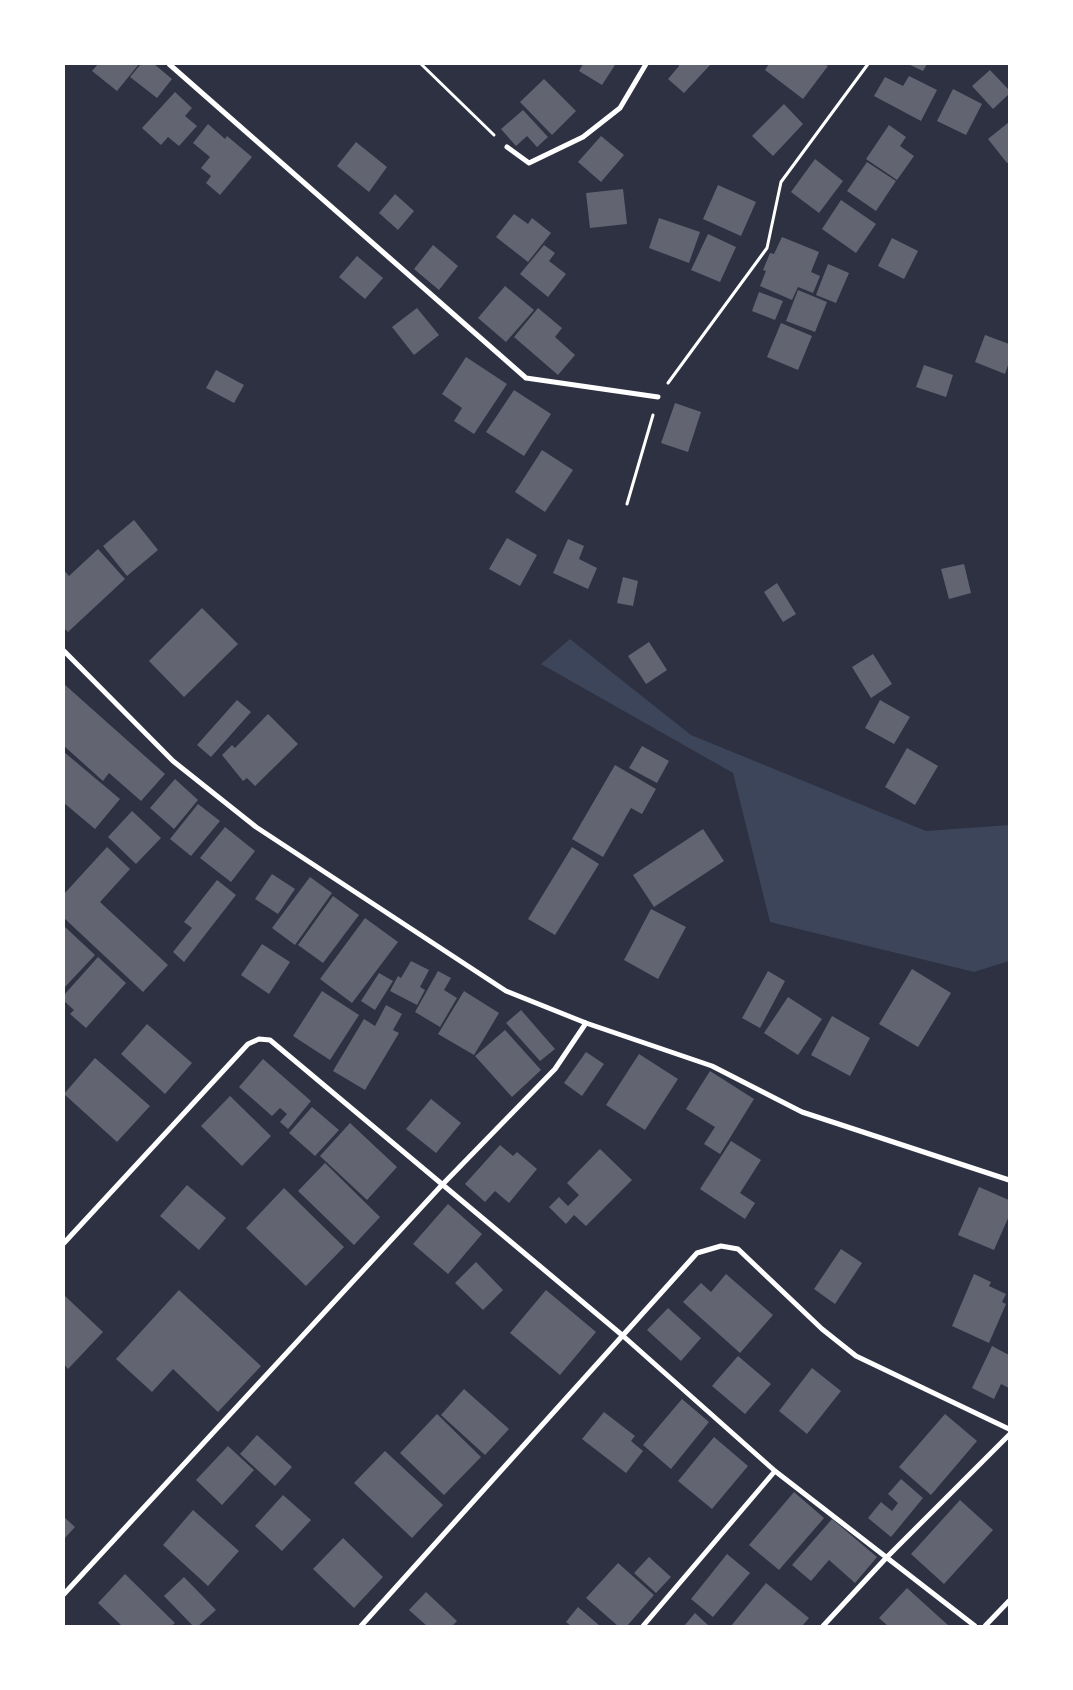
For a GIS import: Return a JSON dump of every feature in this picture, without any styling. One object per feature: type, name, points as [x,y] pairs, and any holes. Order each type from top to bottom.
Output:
[{"type":"street","points":[[169,64],[526,378],[658,398]]},
{"type":"street","points":[[507,147],[529,163],[583,136],[620,108],[646,64]]},
{"type":"street","points":[[64,652],[173,761],[256,827],[506,991],[586,1023],[712,1066],[802,1112],[1009,1180]]},
{"type":"street","points":[[64,1594],[441,1186],[555,1069],[586,1023]]},
{"type":"street","points":[[64,1243],[248,1044],[260,1039],[270,1040],[441,1186],[622,1335],[775,1471],[975,1626]]},
{"type":"street","points":[[361,1626],[541,1430],[622,1335],[697,1253],[721,1246],[738,1249],[822,1329],[856,1356],[1009,1429]]},
{"type":"street","points":[[823,1626],[887,1557],[1009,1435]]},
{"type":"street","points":[[642,1626],[775,1471]]},
{"type":"street","points":[[984,1626],[1009,1602]]},
{"type":"path","points":[[421,64],[507,147]]},
{"type":"path","points":[[627,504],[658,398],[767,248],[781,182],[868,64]]},
{"type":"shaded area","points":[[570,639],[691,735],[926,831],[1009,825],[1009,961],[974,972],[770,922],[733,773],[541,664]]},
{"type":"building","points":[[98,64],[139,64],[117,91],[92,71]]},
{"type":"building","points":[[141,64],[154,64],[172,79],[157,98],[130,77]]},
{"type":"building","points":[[583,64],[615,65],[602,85],[579,71]]},
{"type":"building","points":[[677,64],[711,64],[684,93],[668,79],[679,66]]},
{"type":"building","points":[[769,64],[824,64],[828,66],[803,99],[765,70]]},
{"type":"building","points":[[908,64],[927,64],[923,71]]},
{"type":"building","points":[[990,70],[1009,90],[1009,94],[993,109],[972,86]]},
{"type":"building","points":[[909,76],[937,90],[921,121],[874,96],[885,77],[903,86]]},
{"type":"building","points":[[544,79],[576,111],[552,135],[520,102]]},
{"type":"building","points":[[953,89],[982,104],[966,135],[937,121]]},
{"type":"building","points":[[175,92],[192,108],[185,116],[197,126],[179,146],[168,137],[161,145],[142,128]]},
{"type":"building","points":[[784,104],[803,124],[773,156],[752,136]]},
{"type":"building","points":[[523,110],[548,137],[537,147],[527,136],[516,146],[501,129]]},
{"type":"building","points":[[1009,122],[1009,162],[1007,163],[988,139]]},
{"type":"building","points":[[208,124],[225,139],[227,136],[252,157],[220,195],[206,183],[211,176],[201,168],[210,157],[193,143]]},
{"type":"building","points":[[889,125],[906,137],[900,146],[914,156],[897,180],[866,159]]},
{"type":"building","points":[[601,136],[624,155],[601,182],[578,162]]},
{"type":"building","points":[[356,142],[387,167],[369,192],[337,166]]},
{"type":"building","points":[[815,159],[843,181],[819,213],[791,192]]},
{"type":"building","points":[[867,162],[896,181],[876,211],[847,191]]},
{"type":"building","points":[[718,185],[756,202],[741,236],[703,219]]},
{"type":"building","points":[[623,189],[627,224],[590,228],[586,193]]},
{"type":"building","points":[[395,194],[414,211],[398,230],[379,213]]},
{"type":"building","points":[[841,200],[876,224],[856,253],[822,229]]},
{"type":"building","points":[[514,214],[528,224],[532,218],[551,233],[528,262],[496,237]]},
{"type":"building","points":[[659,218],[700,232],[689,263],[649,248]]},
{"type":"building","points":[[708,234],[736,247],[720,282],[691,270]]},
{"type":"building","points":[[782,237],[819,252],[811,272],[820,276],[813,293],[798,287],[792,300],[760,286],[766,271],[763,270],[770,253],[774,254]]},
{"type":"building","points":[[892,238],[918,251],[904,279],[878,266]]},
{"type":"building","points":[[433,245],[458,266],[439,290],[414,269]]},
{"type":"building","points":[[544,245],[555,253],[549,261],[566,274],[548,297],[520,274]]},
{"type":"building","points":[[357,256],[383,278],[365,299],[339,277]]},
{"type":"building","points":[[828,264],[849,273],[836,303],[816,295]]},
{"type":"building","points":[[505,286],[534,310],[506,342],[478,318]]},
{"type":"building","points":[[798,290],[827,302],[815,332],[786,321]]},
{"type":"building","points":[[759,292],[783,301],[775,320],[752,311]]},
{"type":"building","points":[[417,308],[439,335],[414,355],[392,327]]},
{"type":"building","points":[[538,308],[562,328],[555,337],[575,355],[558,375],[514,337]]},
{"type":"building","points":[[781,323],[812,336],[798,370],[767,357]]},
{"type":"building","points":[[985,335],[1009,344],[1009,362],[1005,374],[975,362]]},
{"type":"building","points":[[466,357],[507,384],[474,434],[454,421],[462,408],[442,394]]},
{"type":"building","points":[[924,365],[953,375],[946,397],[916,387]]},
{"type":"building","points":[[216,370],[244,385],[234,403],[206,388]]},
{"type":"building","points":[[514,390],[551,414],[524,456],[486,432]]},
{"type":"building","points":[[675,403],[701,412],[688,452],[661,443]]},
{"type":"building","points":[[542,450],[573,470],[545,512],[515,492]]},
{"type":"building","points":[[134,520],[158,550],[127,576],[103,546]]},
{"type":"building","points":[[507,538],[537,555],[520,586],[489,569]]},
{"type":"building","points":[[568,539],[584,546],[579,559],[597,568],[588,589],[553,573]]},
{"type":"building","points":[[98,549],[125,579],[68,632],[64,628],[64,570],[69,576]]},
{"type":"building","points":[[964,564],[971,593],[949,599],[941,569]]},
{"type":"building","points":[[623,577],[638,581],[633,606],[617,603]]},
{"type":"building","points":[[777,583],[796,614],[783,622],[764,592]]},
{"type":"building","points":[[202,608],[238,644],[184,697],[149,661]]},
{"type":"building","points":[[649,642],[667,670],[646,684],[628,656]]},
{"type":"building","points":[[873,654],[892,684],[871,698],[852,667]]},
{"type":"building","points":[[64,684],[165,774],[141,801],[109,773],[103,781],[64,746]]},
{"type":"building","points":[[237,700],[251,712],[211,757],[197,745]]},
{"type":"building","points":[[880,700],[910,717],[894,744],[865,728]]},
{"type":"building","points":[[268,714],[298,744],[255,786],[247,778],[243,781],[222,755],[232,745],[235,748]]},
{"type":"building","points":[[642,746],[669,761],[657,783],[629,768]]},
{"type":"building","points":[[907,748],[938,766],[915,805],[885,787]]},
{"type":"building","points":[[64,752],[120,799],[95,829],[64,803]]},
{"type":"building","points":[[615,765],[656,789],[642,814],[631,808],[603,857],[572,839]]},
{"type":"building","points":[[175,779],[198,800],[174,829],[150,808]]},
{"type":"building","points":[[198,804],[220,821],[191,856],[170,839]]},
{"type":"building","points":[[132,811],[161,838],[136,864],[108,837]]},
{"type":"building","points":[[225,827],[255,851],[231,882],[200,858]]},
{"type":"building","points":[[703,829],[724,861],[654,907],[633,875]]},
{"type":"building","points":[[107,847],[130,869],[100,902],[168,965],[143,992],[64,918],[64,894]]},
{"type":"building","points":[[572,847],[599,864],[555,935],[528,919]]},
{"type":"building","points":[[272,874],[295,889],[278,914],[255,899]]},
{"type":"building","points":[[310,877],[332,893],[295,945],[272,928]]},
{"type":"building","points":[[217,880],[236,895],[184,962],[173,952],[192,928],[184,922]]},
{"type":"building","points":[[333,896],[359,915],[323,963],[298,945]]},
{"type":"building","points":[[651,909],[686,927],[658,979],[624,960]]},
{"type":"building","points":[[365,918],[398,942],[352,1003],[320,979]]},
{"type":"building","points":[[64,926],[95,955],[64,988]]},
{"type":"building","points":[[262,944],[290,962],[269,994],[241,975]]},
{"type":"building","points":[[98,957],[126,983],[86,1028],[70,1014],[74,1010],[64,1001],[64,995]]},
{"type":"building","points":[[411,961],[429,970],[420,987],[425,990],[417,1005],[390,991],[398,976],[401,978]]},
{"type":"building","points":[[912,969],[951,993],[918,1047],[879,1024]]},
{"type":"building","points":[[438,971],[451,978],[444,990],[457,998],[440,1027],[415,1012]]},
{"type":"building","points":[[768,971],[785,981],[760,1028],[742,1018]]},
{"type":"building","points":[[379,973],[393,981],[375,1010],[361,1001]]},
{"type":"building","points":[[322,991],[359,1015],[330,1060],[293,1036]]},
{"type":"building","points":[[464,991],[499,1013],[474,1055],[438,1034]]},
{"type":"building","points":[[788,997],[822,1019],[798,1055],[764,1033]]},
{"type":"building","points":[[386,1005],[402,1014],[393,1030],[399,1033],[365,1090],[333,1071],[364,1019],[375,1026]]},
{"type":"building","points":[[521,1010],[555,1049],[540,1061],[506,1023]]},
{"type":"building","points":[[832,1016],[870,1038],[850,1076],[811,1055]]},
{"type":"building","points":[[147,1024],[192,1063],[165,1094],[121,1054]]},
{"type":"building","points":[[505,1030],[541,1070],[512,1097],[475,1056]]},
{"type":"building","points":[[586,1052],[604,1064],[582,1096],[564,1083]]},
{"type":"building","points":[[639,1054],[678,1079],[645,1130],[606,1105]]},
{"type":"building","points":[[95,1058],[150,1106],[117,1142],[64,1094]]},
{"type":"building","points":[[263,1059],[311,1101],[288,1129],[280,1122],[287,1114],[280,1108],[272,1116],[239,1087]]},
{"type":"building","points":[[710,1071],[754,1099],[720,1154],[704,1144],[715,1127],[686,1109]]},
{"type":"building","points":[[230,1096],[271,1136],[242,1166],[201,1126]]},
{"type":"building","points":[[431,1099],[461,1123],[436,1153],[406,1129]]},
{"type":"building","points":[[312,1107],[339,1130],[315,1156],[289,1133]]},
{"type":"building","points":[[350,1123],[397,1167],[367,1200],[320,1156]]},
{"type":"building","points":[[731,1141],[761,1160],[740,1193],[755,1203],[745,1219],[700,1189]]},
{"type":"building","points":[[500,1145],[513,1156],[517,1152],[537,1169],[509,1203],[495,1191],[485,1202],[465,1184]]},
{"type":"building","points":[[600,1149],[632,1180],[586,1226],[574,1215],[566,1224],[549,1207],[559,1197],[568,1206],[579,1195],[567,1183]]},
{"type":"building","points":[[325,1163],[380,1217],[354,1245],[298,1191]]},
{"type":"building","points":[[187,1185],[226,1218],[199,1250],[160,1216]]},
{"type":"building","points":[[979,1187],[1009,1200],[1009,1216],[994,1250],[958,1235]]},
{"type":"building","points":[[284,1188],[344,1247],[306,1286],[246,1228]]},
{"type":"building","points":[[448,1204],[482,1234],[448,1274],[413,1244]]},
{"type":"building","points":[[841,1249],[862,1263],[835,1304],[814,1289]]},
{"type":"building","points":[[476,1262],[503,1290],[483,1310],[455,1283]]},
{"type":"building","points":[[726,1274],[773,1315],[740,1353],[683,1302],[701,1283],[711,1292]]},
{"type":"building","points":[[974,1274],[991,1282],[989,1286],[1006,1294],[1002,1302],[1006,1304],[989,1343],[952,1326]]},
{"type":"building","points":[[179,1290],[261,1366],[218,1412],[173,1369],[152,1392],[116,1359]]},
{"type":"building","points":[[546,1290],[596,1332],[560,1375],[510,1333]]},
{"type":"building","points":[[64,1295],[103,1332],[68,1369],[64,1364]]},
{"type":"building","points":[[668,1308],[701,1338],[681,1361],[647,1330]]},
{"type":"building","points":[[992,1346],[1009,1355],[1009,1388],[1001,1384],[994,1399],[972,1388]]},
{"type":"building","points":[[738,1356],[771,1384],[745,1414],[712,1386]]},
{"type":"building","points":[[812,1368],[841,1391],[807,1434],[779,1411]]},
{"type":"building","points":[[464,1389],[509,1429],[485,1455],[441,1415]]},
{"type":"building","points":[[682,1399],[709,1422],[671,1469],[643,1445]]},
{"type":"building","points":[[604,1412],[635,1436],[631,1441],[643,1451],[626,1473],[582,1439]]},
{"type":"building","points":[[437,1414],[481,1457],[444,1495],[400,1453]]},
{"type":"building","points":[[945,1414],[977,1441],[931,1495],[899,1467]]},
{"type":"building","points":[[257,1435],[292,1467],[275,1486],[240,1454]]},
{"type":"building","points":[[714,1437],[748,1466],[712,1509],[678,1481]]},
{"type":"building","points":[[228,1446],[254,1470],[222,1505],[196,1480]]},
{"type":"building","points":[[385,1451],[443,1505],[412,1538],[354,1483]]},
{"type":"building","points":[[901,1479],[923,1498],[891,1537],[868,1518],[881,1502],[892,1511],[898,1503],[888,1494]]},
{"type":"building","points":[[794,1492],[824,1518],[779,1570],[749,1545]]},
{"type":"building","points":[[283,1495],[311,1520],[282,1551],[255,1526]]},
{"type":"building","points":[[960,1500],[993,1530],[944,1584],[911,1554]]},
{"type":"building","points":[[193,1510],[239,1551],[208,1586],[163,1545]]},
{"type":"building","points":[[64,1517],[75,1527],[64,1539]]},
{"type":"building","points":[[832,1519],[877,1557],[855,1583],[829,1560],[811,1581],[792,1565]]},
{"type":"building","points":[[343,1538],[383,1577],[354,1608],[313,1569]]},
{"type":"building","points":[[727,1554],[750,1573],[713,1617],[691,1599]]},
{"type":"building","points":[[649,1557],[671,1577],[656,1593],[634,1573]]},
{"type":"building","points":[[618,1563],[654,1595],[627,1626],[618,1626],[586,1598]]},
{"type":"building","points":[[125,1574],[175,1623],[171,1626],[122,1626],[98,1603]]},
{"type":"building","points":[[184,1577],[216,1610],[198,1626],[193,1626],[164,1596]]},
{"type":"building","points":[[766,1583],[809,1618],[802,1626],[731,1626]]},
{"type":"building","points":[[907,1588],[949,1626],[888,1626],[879,1618]]},
{"type":"building","points":[[426,1592],[457,1621],[452,1626],[427,1626],[409,1610]]},
{"type":"building","points":[[578,1607],[600,1626],[571,1626],[566,1622]]},
{"type":"building","points":[[695,1613],[709,1626],[684,1626]]}]
